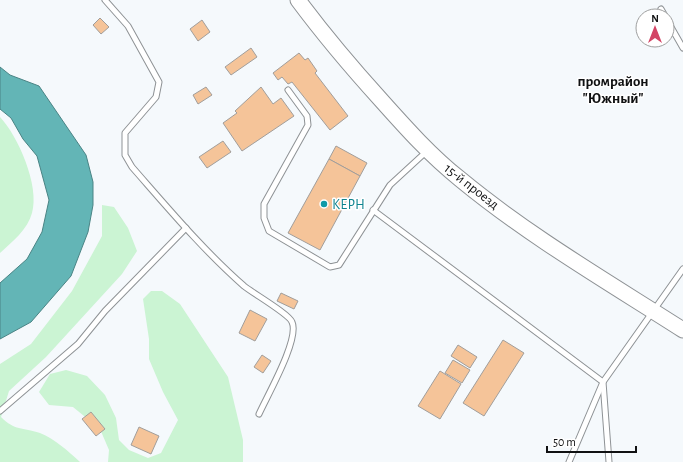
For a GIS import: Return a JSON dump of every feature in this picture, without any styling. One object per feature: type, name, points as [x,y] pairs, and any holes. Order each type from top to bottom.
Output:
[{"type":"main road","name":"15-й проезд","points":[[298,0],[342,56],[428,150],[460,179],[555,248],[683,330]]},
{"type":"lane","points":[[105,0],[128,26],[159,82],[156,97],[125,133],[125,155],[132,167],[186,228],[256,296],[286,315],[292,322],[294,333],[290,348],[259,414]]},
{"type":"lane","points":[[675,34],[683,48]]},
{"type":"lane","points":[[288,90],[307,116],[308,124],[264,204],[264,218],[270,231],[330,267],[340,265],[390,185],[428,150]]},
{"type":"lane","points":[[373,210],[603,382],[609,462]]},
{"type":"lane","points":[[0,411],[78,344],[105,311],[186,228]]},
{"type":"lane","points":[[569,462],[603,382],[683,269]]},
{"type":"green space","points":[[0,117],[14,136],[26,162],[33,189],[34,202],[32,213],[27,224],[19,235],[0,253]]},
{"type":"green space","points":[[102,205],[114,207],[128,228],[137,251],[122,274],[46,357],[9,391],[1,417],[10,425],[40,433],[51,439],[80,462],[0,462],[0,364],[31,344],[72,291],[102,236]]},
{"type":"green space","points":[[151,291],[162,291],[180,304],[228,377],[243,440],[243,462],[108,462],[109,450],[100,429],[73,407],[49,405],[39,392],[50,374],[66,370],[87,376],[105,395],[116,418],[119,440],[129,450],[148,458],[161,453],[178,420],[163,392],[149,359],[149,339],[143,299]]},
{"type":"water","points":[[0,67],[10,75],[39,86],[86,155],[93,182],[93,205],[88,232],[71,276],[31,322],[0,339],[0,283],[27,259],[42,232],[49,200],[37,156],[23,139],[11,118],[0,109]]},
{"type":"building","points":[[100,18],[109,27],[101,34],[93,25]]},
{"type":"building","points":[[202,20],[210,32],[198,41],[190,29]]},
{"type":"building","points":[[251,48],[257,57],[231,75],[225,67]]},
{"type":"building","points":[[299,53],[305,60],[308,58],[317,71],[315,73],[348,116],[330,130],[292,82],[288,84],[282,77],[278,80],[273,73]]},
{"type":"building","points":[[206,87],[212,95],[198,104],[193,95]]},
{"type":"building","points":[[261,87],[273,104],[281,98],[294,116],[242,151],[223,123],[237,113],[235,111]]},
{"type":"building","points":[[223,141],[231,152],[207,168],[199,157]]},
{"type":"building","points":[[336,146],[367,163],[360,176],[329,159]]},
{"type":"building","name":"КЕРН","points":[[329,159],[360,176],[320,250],[288,233]]},
{"type":"building","points":[[281,293],[298,301],[294,309],[277,301]]},
{"type":"building","points":[[250,310],[267,319],[255,341],[239,333]]},
{"type":"building","points":[[503,340],[524,353],[484,416],[463,403]]},
{"type":"building","points":[[458,345],[477,357],[470,368],[451,356]]},
{"type":"building","points":[[262,355],[271,361],[263,373],[254,367]]},
{"type":"building","points":[[453,360],[470,370],[462,383],[445,373]]},
{"type":"building","points":[[440,371],[461,384],[440,419],[418,406]]},
{"type":"building","points":[[91,412],[105,429],[96,436],[82,419]]},
{"type":"building","points":[[139,427],[159,436],[151,454],[131,445]]},
{"type":"place","name":"КЕРН","points":[[324,204]]},
{"type":"district","name":"промрайон \"Южный\"","points":[[613,90]]}]
